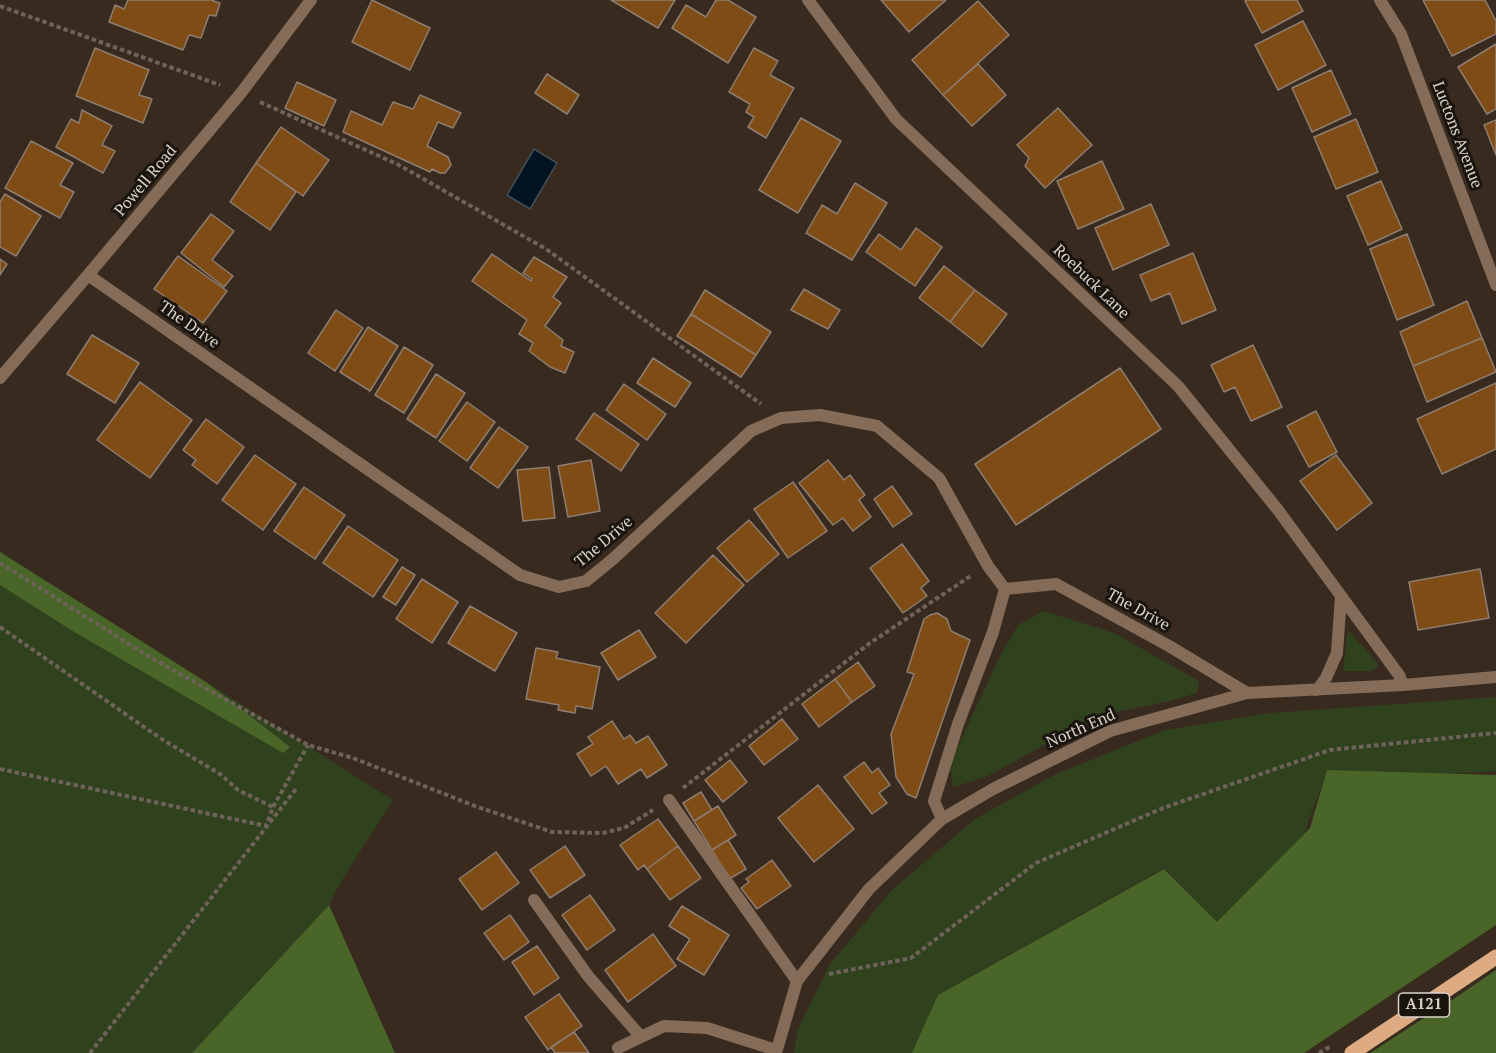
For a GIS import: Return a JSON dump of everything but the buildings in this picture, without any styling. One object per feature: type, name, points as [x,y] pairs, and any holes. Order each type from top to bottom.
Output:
[{"type":"main road","name":"A121","points":[[1352,1053],[1496,957]]},
{"type":"street","name":"Powell Road","points":[[0,378],[241,93],[311,0]]},
{"type":"street","name":"Roebuck Lane","points":[[808,0],[896,119],[1178,386],[1278,510],[1399,675],[1403,685]]},
{"type":"street","name":"Luctons Avenue","points":[[1380,0],[1401,34],[1496,285]]},
{"type":"street","name":"The Drive","points":[[88,275],[520,575],[559,588],[586,580],[613,559],[751,431],[781,418],[820,416],[877,426],[939,478],[988,566],[1005,589],[1056,584],[1180,652],[1247,693]]},
{"type":"street","points":[[942,819],[934,801],[958,724],[993,632],[1005,589]]},
{"type":"street","points":[[1317,690],[1326,678],[1337,653],[1341,596]]},
{"type":"street","name":"North End","points":[[776,1052],[797,981],[869,889],[942,819],[993,789],[1110,731],[1247,693],[1403,685],[1496,677]]},
{"type":"street","points":[[669,800],[797,981]]},
{"type":"street","points":[[534,900],[588,976],[640,1037]]},
{"type":"street","points":[[618,1048],[664,1026],[706,1028],[776,1052]]},
{"type":"path","points":[[0,6],[241,93],[399,165],[546,249],[781,418]]},
{"type":"path","points":[[0,563],[153,659],[308,746],[353,758],[475,806],[552,832],[603,833],[624,828],[669,800],[870,643],[988,566]]},
{"type":"path","points":[[0,627],[160,738],[220,774],[238,790],[273,807]]},
{"type":"path","points":[[797,981],[910,958],[1036,863],[1163,808],[1330,750],[1496,733]]},
{"type":"path","points":[[0,769],[266,826],[273,807],[308,746]]},
{"type":"path","points":[[90,1053],[296,789]]},
{"type":"green space","points":[[0,552],[393,800],[342,880],[329,905],[192,1053],[0,1053]]},
{"type":"green space","points":[[0,552],[206,682],[290,747],[283,753],[76,633],[0,585]]},
{"type":"green space","points":[[1044,611],[1114,633],[1199,681],[1197,693],[1097,716],[988,776],[953,787],[950,763],[998,660],[1018,625]]},
{"type":"green space","points":[[1348,630],[1379,665],[1372,671],[1343,671]]},
{"type":"green space","points":[[1496,697],[1496,771],[1403,777],[1327,770],[1304,834],[1217,922],[1164,868],[941,993],[913,1053],[794,1053],[798,1029],[830,964],[892,890],[975,819],[1054,775],[1165,730],[1270,713]]},
{"type":"green space","points":[[1327,770],[1496,775],[1496,925],[1304,1053],[912,1053],[938,995],[1164,869],[1217,922],[1310,828]]},
{"type":"green space","points":[[329,905],[395,1053],[192,1053]]},
{"type":"green space","points":[[1496,970],[1496,1053],[1370,1053],[1455,998]]},
{"type":"water","points":[[534,149],[557,163],[530,209],[507,195]]}]
